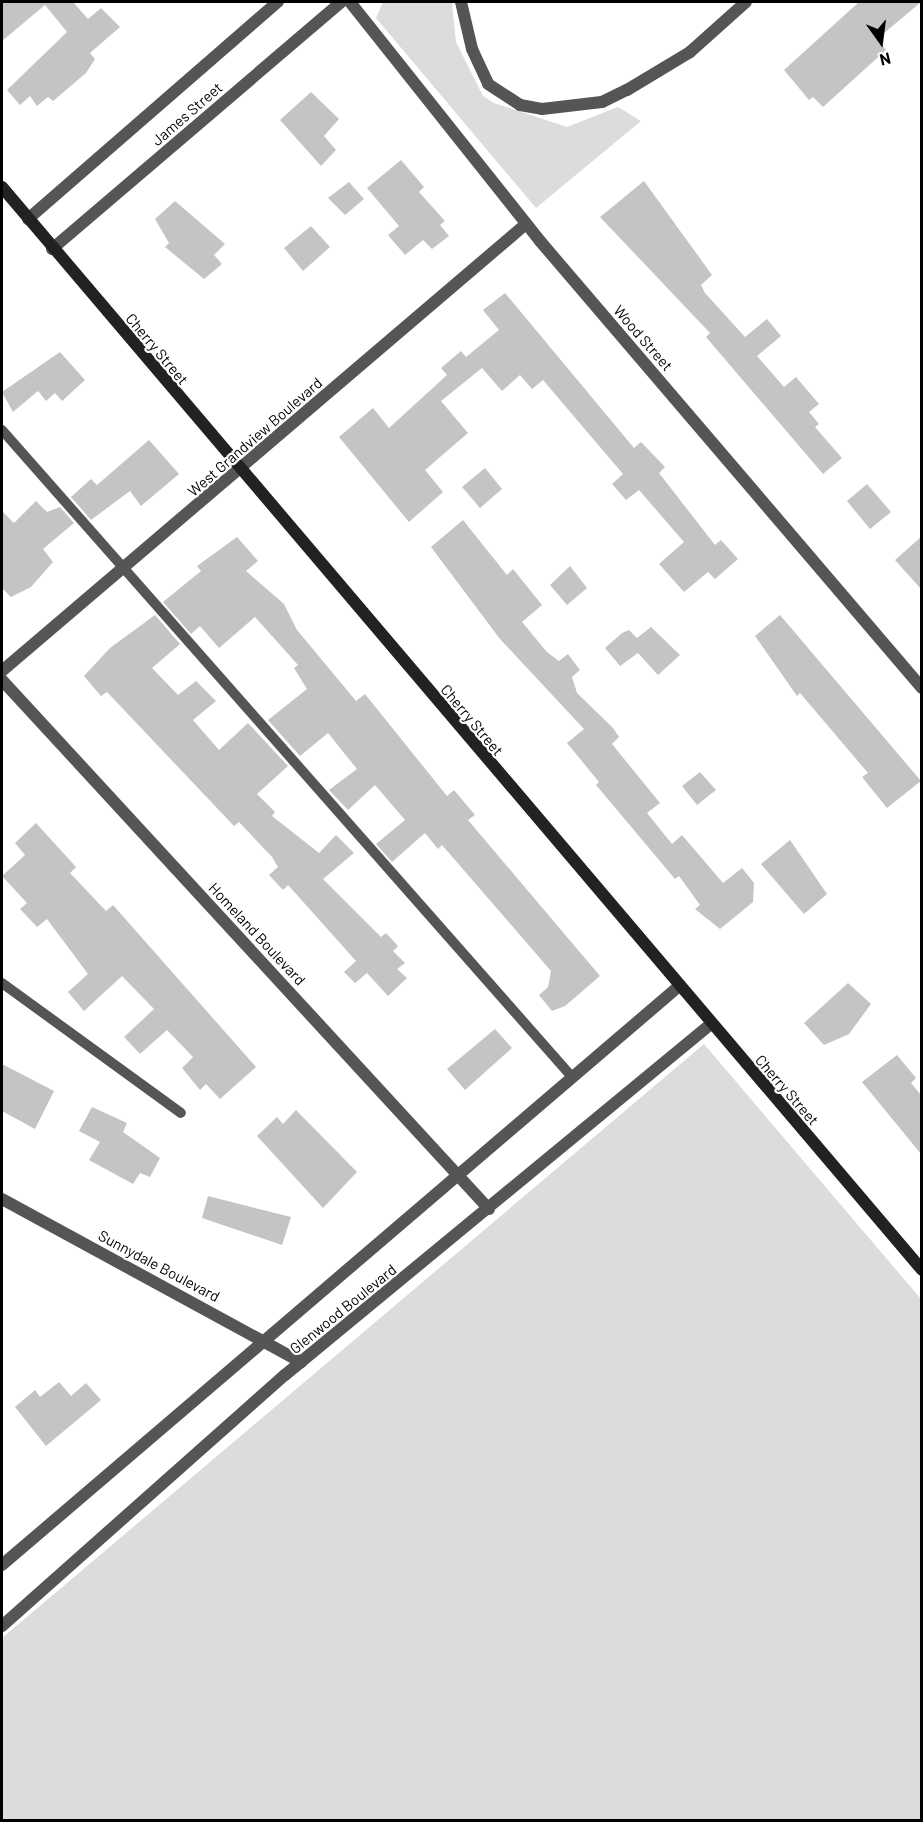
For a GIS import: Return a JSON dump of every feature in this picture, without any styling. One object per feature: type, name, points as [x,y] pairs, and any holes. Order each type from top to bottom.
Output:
[{"type":"street","name":"James Street","points":[[28,219],[278,2]]},
{"type":"street","name":"James Street","points":[[52,249],[351,2]]},
{"type":"street","name":"Wood Street","points":[[351,2],[526,224],[921,687]]},
{"type":"street","points":[[461,2],[472,49],[488,84],[520,105],[542,109],[602,102],[627,90],[690,51],[746,2]]},
{"type":"street","name":"Cherry Street","points":[[2,187],[52,249],[678,987],[921,1270]]},
{"type":"street","name":"West Grandview Boulevard","points":[[2,671],[241,471],[526,224]]},
{"type":"street","name":"Homeland Boulevard","points":[[2,680],[489,1209]]},
{"type":"street","name":"Glenwood Boulevard","points":[[2,1565],[678,987]]},
{"type":"street","name":"Glenwood Boulevard","points":[[2,1626],[301,1362],[711,1024]]},
{"type":"street","name":"Sunnydale Boulevard","points":[[2,1199],[266,1338],[301,1362]]},
{"type":"lane","points":[[2,430],[120,570],[572,1077]]},
{"type":"lane","points":[[2,984],[181,1113]]},
{"type":"shaded area","points":[[383,2],[452,2],[456,42],[483,96],[494,103],[567,127],[618,107],[641,121],[536,208],[376,18]]},
{"type":"shaded area","points":[[704,1044],[921,1299],[921,1820],[2,1820],[2,1638]]},
{"type":"building","points":[[2,2],[73,2],[88,19],[101,8],[120,27],[90,53],[95,59],[86,73],[53,101],[48,97],[37,106],[30,96],[20,105],[7,90],[67,32],[45,5],[2,41]]},
{"type":"building","points":[[859,2],[921,2],[877,39],[886,50],[823,107],[813,97],[809,100],[784,70]]},
{"type":"building","points":[[311,92],[339,119],[324,136],[336,150],[321,166],[280,120]]},
{"type":"building","points":[[401,160],[424,187],[419,192],[445,221],[440,225],[449,236],[432,249],[423,240],[405,255],[388,235],[399,226],[367,188]]},
{"type":"building","points":[[644,181],[712,275],[701,285],[705,293],[745,337],[767,319],[781,336],[757,356],[784,387],[796,377],[819,404],[809,412],[819,424],[815,427],[842,458],[823,474],[706,337],[710,333],[600,217]]},
{"type":"building","points":[[349,182],[364,199],[345,215],[328,198]]},
{"type":"building","points":[[175,201],[225,244],[214,255],[222,264],[204,279],[165,247],[169,243],[155,219]]},
{"type":"building","points":[[311,226],[330,247],[303,271],[284,248]]},
{"type":"building","points":[[505,293],[634,448],[641,442],[665,467],[659,473],[715,545],[721,540],[738,559],[715,579],[708,572],[684,592],[659,564],[684,542],[639,490],[626,500],[612,484],[623,474],[543,380],[532,389],[520,375],[502,391],[482,368],[441,401],[468,433],[425,470],[443,492],[409,522],[339,437],[373,408],[389,428],[447,375],[441,368],[461,351],[466,357],[499,330],[483,310]]},
{"type":"building","points":[[60,352],[85,380],[62,401],[55,393],[46,401],[38,391],[13,412],[2,392]]},
{"type":"building","points":[[149,440],[179,474],[141,506],[130,491],[91,520],[71,497],[91,479],[97,485]]},
{"type":"building","points":[[485,468],[502,489],[480,508],[462,487]]},
{"type":"building","points":[[867,484],[891,512],[870,529],[847,501]]},
{"type":"building","points":[[36,501],[47,512],[60,507],[74,523],[43,549],[53,562],[31,587],[11,597],[2,588],[2,511],[14,523]]},
{"type":"building","points":[[463,520],[507,575],[513,569],[542,605],[522,622],[547,652],[559,661],[568,654],[580,670],[572,677],[577,693],[613,728],[619,737],[612,744],[660,803],[647,813],[672,844],[682,835],[723,883],[742,868],[754,883],[753,902],[720,929],[695,909],[700,905],[679,876],[675,879],[596,785],[599,782],[567,743],[584,729],[500,639],[431,547]]},
{"type":"building","points":[[237,537],[258,561],[246,571],[284,604],[297,630],[356,701],[365,694],[447,796],[454,790],[475,815],[468,820],[600,976],[565,1006],[552,1011],[539,995],[548,987],[551,971],[442,845],[438,849],[425,833],[392,862],[376,844],[405,820],[375,785],[348,810],[329,790],[357,769],[328,733],[300,756],[268,720],[307,689],[294,668],[298,665],[255,617],[219,648],[200,626],[191,634],[163,602],[201,571],[197,566]]},
{"type":"building","points":[[921,537],[921,589],[895,560]]},
{"type":"building","points":[[570,566],[587,588],[567,605],[550,585]]},
{"type":"building","points":[[155,615],[180,644],[152,668],[178,695],[196,681],[216,701],[193,720],[219,750],[248,723],[288,766],[257,794],[275,812],[272,816],[319,853],[336,835],[354,853],[323,879],[381,937],[386,933],[398,946],[393,951],[405,963],[397,969],[407,978],[388,996],[367,973],[355,983],[344,972],[356,961],[288,885],[283,890],[269,875],[278,867],[272,857],[239,822],[234,826],[107,692],[101,696],[84,676],[110,648]]},
{"type":"building","points":[[780,615],[921,781],[887,808],[862,777],[868,773],[800,693],[797,696],[755,636]]},
{"type":"building","points":[[651,627],[680,655],[658,675],[638,653],[620,666],[605,648],[622,633],[629,630],[637,638]]},
{"type":"building","points":[[700,772],[716,790],[697,805],[682,786]]},
{"type":"building","points":[[36,823],[76,867],[70,873],[106,911],[113,905],[256,1067],[220,1099],[206,1084],[200,1090],[182,1068],[193,1057],[167,1030],[140,1054],[124,1037],[154,1009],[122,976],[84,1011],[68,992],[88,974],[47,919],[37,927],[20,909],[27,903],[2,876],[25,855],[15,843]]},
{"type":"building","points":[[790,840],[827,894],[804,914],[761,864]]},
{"type":"building","points":[[848,983],[871,1004],[849,1034],[824,1045],[804,1023]]},
{"type":"building","points":[[495,1029],[512,1048],[465,1090],[447,1069]]},
{"type":"building","points":[[897,1055],[916,1078],[911,1083],[921,1095],[921,1154],[862,1082]]},
{"type":"building","points":[[2,1064],[54,1091],[35,1129],[2,1111]]},
{"type":"building","points":[[92,1107],[127,1123],[123,1132],[160,1158],[150,1177],[140,1173],[133,1184],[89,1160],[100,1142],[79,1131]]},
{"type":"building","points":[[296,1110],[357,1172],[323,1208],[257,1136],[277,1117],[283,1124]]},
{"type":"building","points":[[208,1196],[291,1217],[282,1245],[202,1218]]},
{"type":"building","points":[[59,1382],[71,1396],[86,1383],[101,1400],[46,1446],[15,1407],[35,1390],[40,1397]]}]
